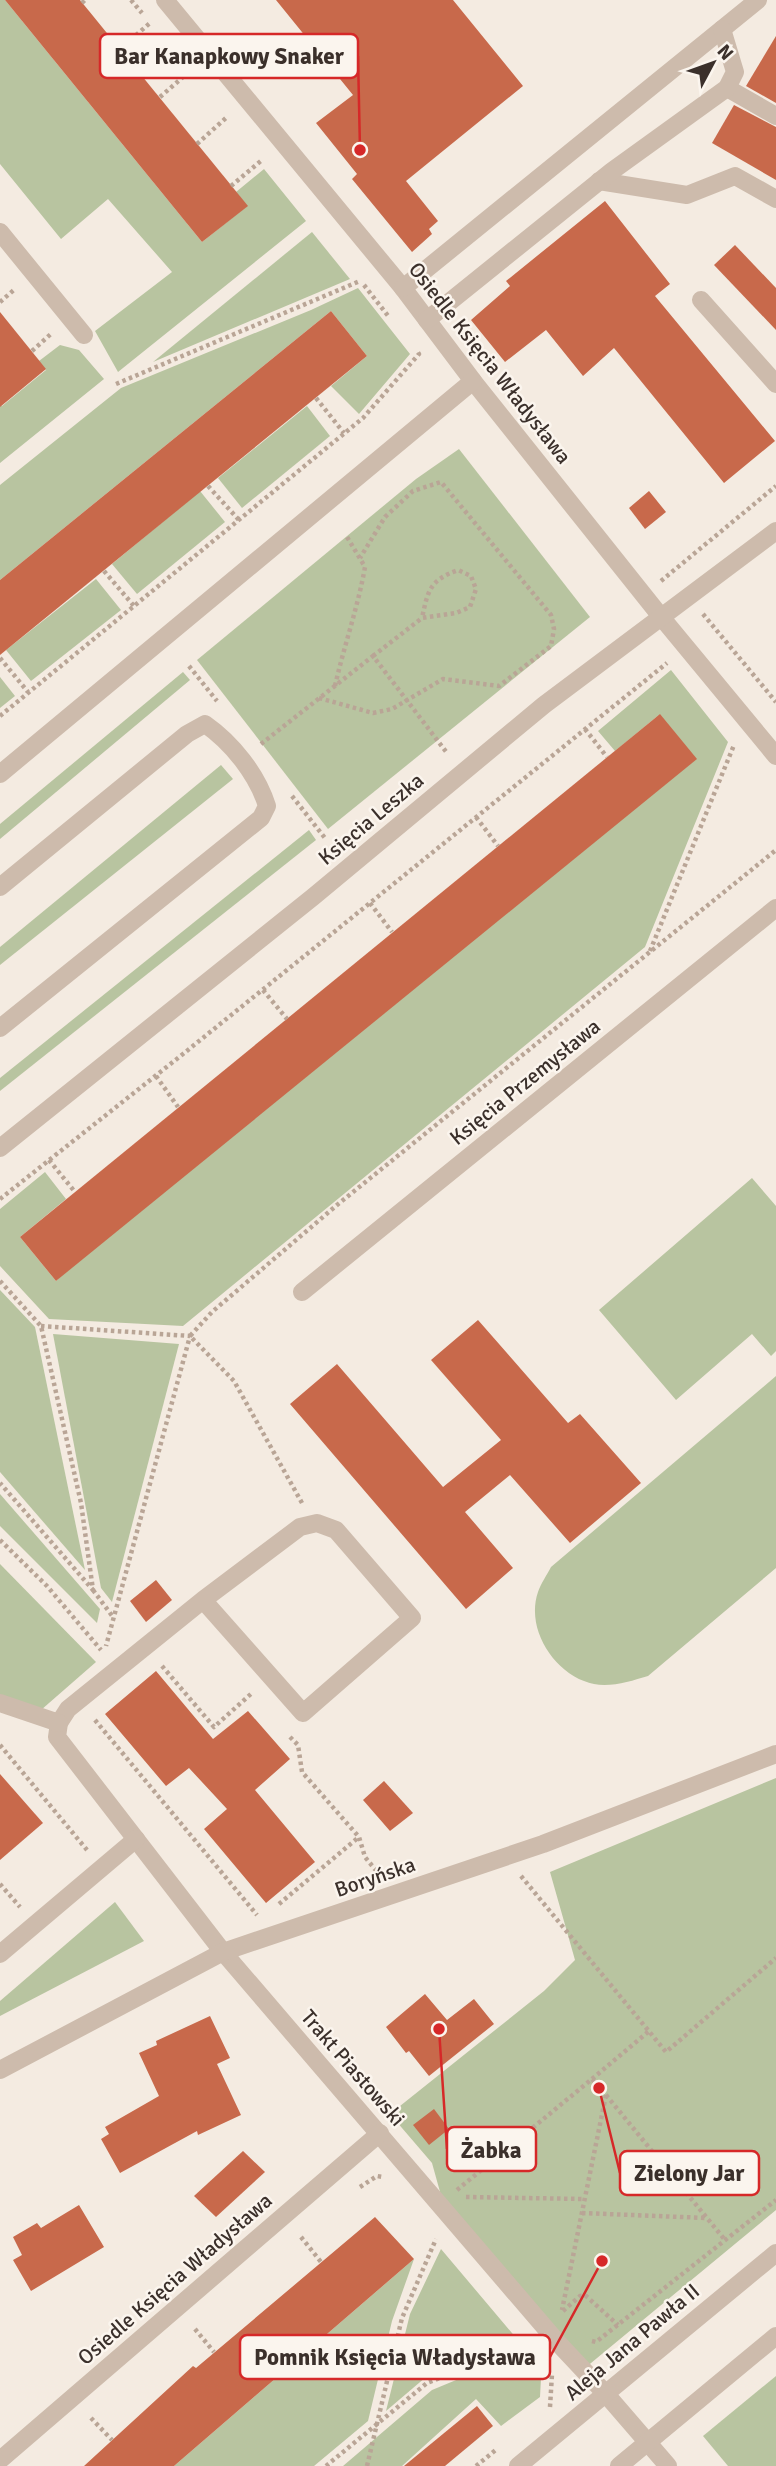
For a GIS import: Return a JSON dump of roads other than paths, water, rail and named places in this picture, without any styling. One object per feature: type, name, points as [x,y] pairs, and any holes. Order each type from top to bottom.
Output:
[{"type":"street","name":"Osiedle Księcia Władysława","points":[[165,0],[403,288],[473,381],[776,756]]},
{"type":"street","points":[[403,288],[758,0]]},
{"type":"street","points":[[428,320],[599,181],[727,88],[734,72],[722,29]]},
{"type":"street","points":[[727,88],[776,116]]},
{"type":"street","points":[[599,181],[687,195],[735,176],[776,199]]},
{"type":"street","points":[[0,232],[84,335]]},
{"type":"street","points":[[701,300],[776,384]]},
{"type":"street","points":[[0,774],[473,381]]},
{"type":"street","name":"Księcia Leszka","points":[[0,1148],[313,897],[544,705],[776,531]]},
{"type":"street","points":[[0,887],[187,734],[205,724],[222,736],[262,791],[267,806],[261,818],[0,1028]]},
{"type":"street","name":"Księcia Przemysława","points":[[302,1292],[776,908]]},
{"type":"street","points":[[0,1703],[58,1730],[68,1709],[203,1600],[300,1527],[317,1523],[336,1530],[412,1618],[303,1713],[203,1600]]},
{"type":"street","name":"Trakt Piastowski","points":[[58,1730],[136,1839],[223,1952],[559,2344],[668,2466]]},
{"type":"street","name":"Boryńska","points":[[0,2070],[223,1952],[505,1857],[776,1754]]},
{"type":"street","points":[[0,1954],[136,1839]]},
{"type":"street","name":"Osiedle Księcia Władysława","points":[[0,2460],[380,2133]]},
{"type":"street","name":"Aleja Jana Pawła II","points":[[518,2466],[776,2253]]},
{"type":"street","points":[[619,2466],[776,2336]]},
{"type":"place","name":"Bar Kanapkowy Snaker","points":[[360,150]]},
{"type":"place","name":"Żabka","points":[[439,2029]]},
{"type":"place","name":"Zielony Jar","points":[[599,2088]]},
{"type":"place","name":"Pomnik Księcia Władysława","points":[[602,2261]]}]
